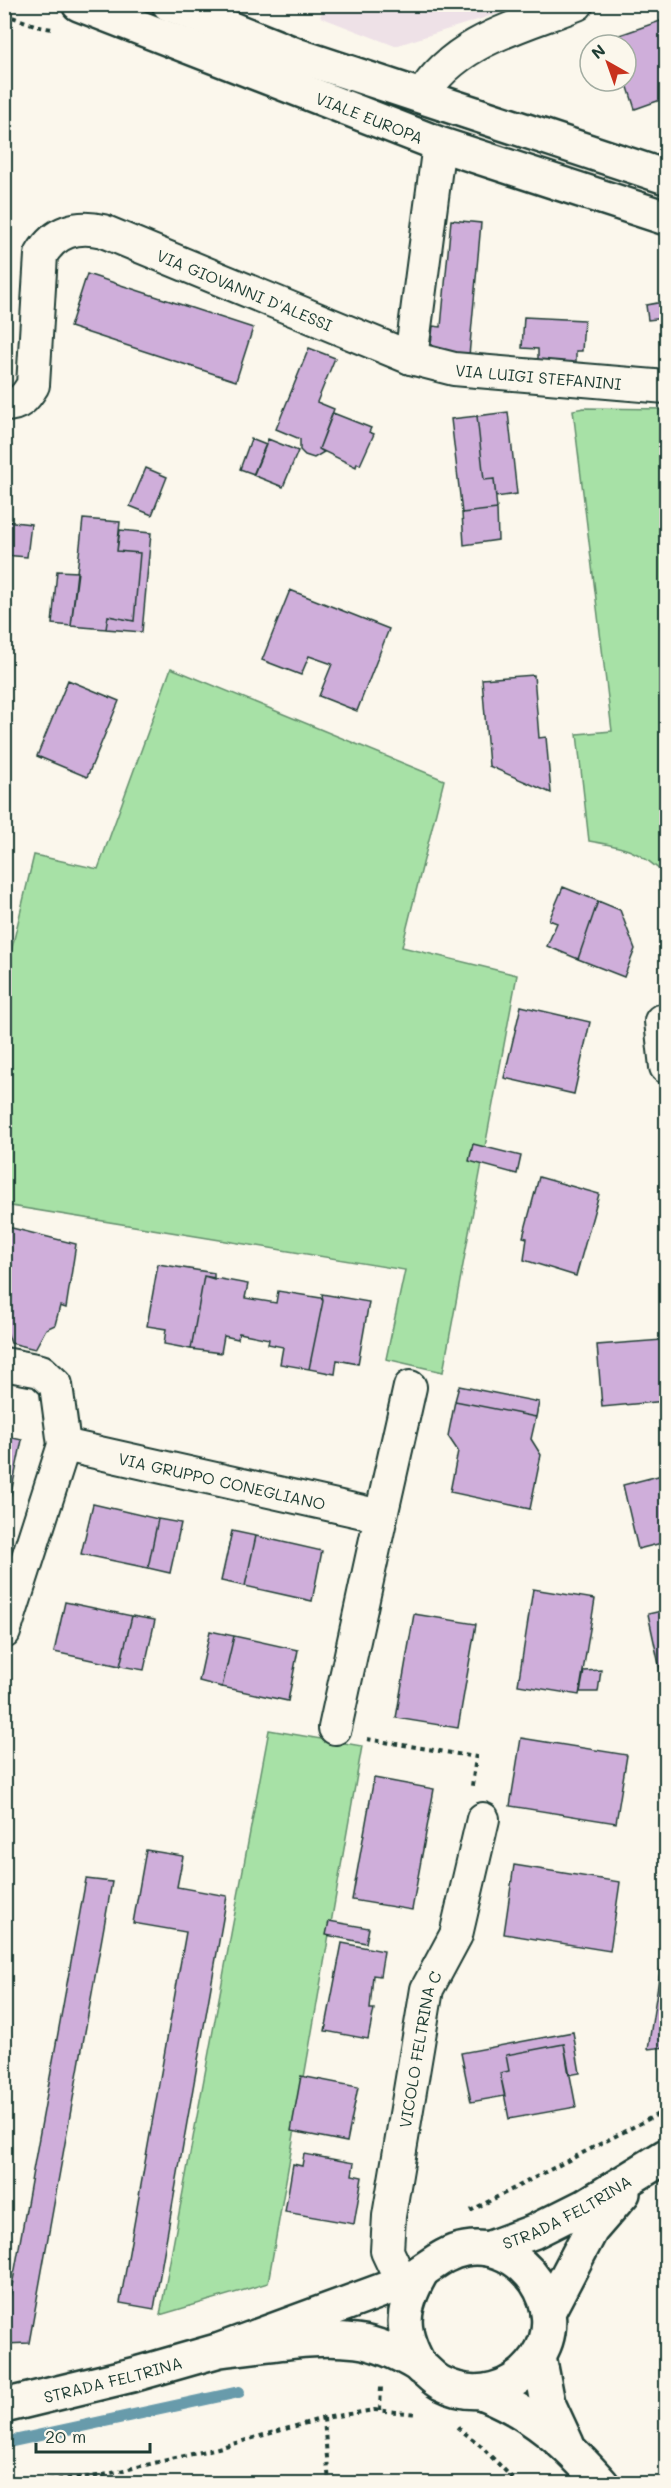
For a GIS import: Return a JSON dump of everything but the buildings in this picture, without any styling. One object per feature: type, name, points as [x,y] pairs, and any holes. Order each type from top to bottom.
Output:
[{"type":"main road","points":[[169,4],[299,56],[666,177]]},
{"type":"main road","name":"VIALE EUROPA","points":[[71,17],[286,87],[439,144],[666,218]]},
{"type":"main road","name":"STRADA FELTRINA","points":[[487,2249],[534,2232],[585,2206],[655,2163]]},
{"type":"main road","name":"STRADA FELTRINA","points":[[548,2312],[591,2230],[655,2163]]},
{"type":"main road","name":"STRADA FELTRINA","points":[[4,2406],[136,2374],[220,2350],[411,2279],[439,2258],[465,2248],[487,2249],[511,2257],[529,2271],[542,2290],[548,2312],[547,2335],[539,2356],[524,2374],[505,2386],[483,2392],[460,2391],[439,2382],[421,2367],[377,2345],[332,2339],[220,2350]]},
{"type":"main road","name":"STRADA FELTRINA","points":[[411,2279],[404,2321],[409,2346],[421,2367]]},
{"type":"main road","points":[[539,2356],[548,2403],[568,2445]]},
{"type":"main road","points":[[483,2392],[512,2404],[568,2445],[602,2484]]},
{"type":"street","points":[[422,96],[442,69],[471,47],[577,4]]},
{"type":"street","points":[[411,358],[439,144]]},
{"type":"street","name":"VIA GIOVANNI D'ALESSI","points":[[4,405],[17,404],[26,397],[33,385],[40,255],[48,243],[58,235],[70,230],[103,231],[411,358]]},
{"type":"street","name":"VIA LUIGI STEFANINI","points":[[411,358],[454,369],[666,387]]},
{"type":"street","points":[[661,1021],[666,1067]]},
{"type":"street","points":[[4,1364],[41,1371],[56,1385],[64,1445],[4,1632]]},
{"type":"street","points":[[335,1728],[410,1387]]},
{"type":"street","name":"VIA GRUPPO CONEGLIANO","points":[[64,1445],[381,1516]]},
{"type":"street","name":"VICOLO FELTRINA C","points":[[411,2279],[387,2251],[389,2216],[427,1989],[456,1935],[483,1819]]},
{"type":"path","points":[[4,14],[40,27],[71,17]]},
{"type":"path","points":[[335,1728],[368,1739],[476,1757],[468,1817],[483,1819]]},
{"type":"path","points":[[461,2216],[666,2109]]},
{"type":"path","points":[[12,2484],[99,2476],[218,2448],[324,2418],[374,2410],[407,2411],[424,2416]]},
{"type":"path","points":[[324,2418],[329,2484]]},
{"type":"path","points":[[454,2425],[480,2445],[518,2484]]},
{"type":"shaded area","points":[[325,4],[525,5],[395,46],[320,17]]},
{"type":"green space","points":[[584,408],[666,409],[666,876],[648,860],[631,851],[589,841],[577,734],[612,731],[573,410]]},
{"type":"green space","points":[[171,668],[444,780],[402,947],[517,975],[443,1372],[386,1359],[405,1270],[5,1205],[5,977],[34,855],[98,869]]},
{"type":"green space","points":[[269,1730],[362,1746],[268,2283],[160,2315]]},
{"type":"waterway","points":[[4,2443],[239,2392]]}]
